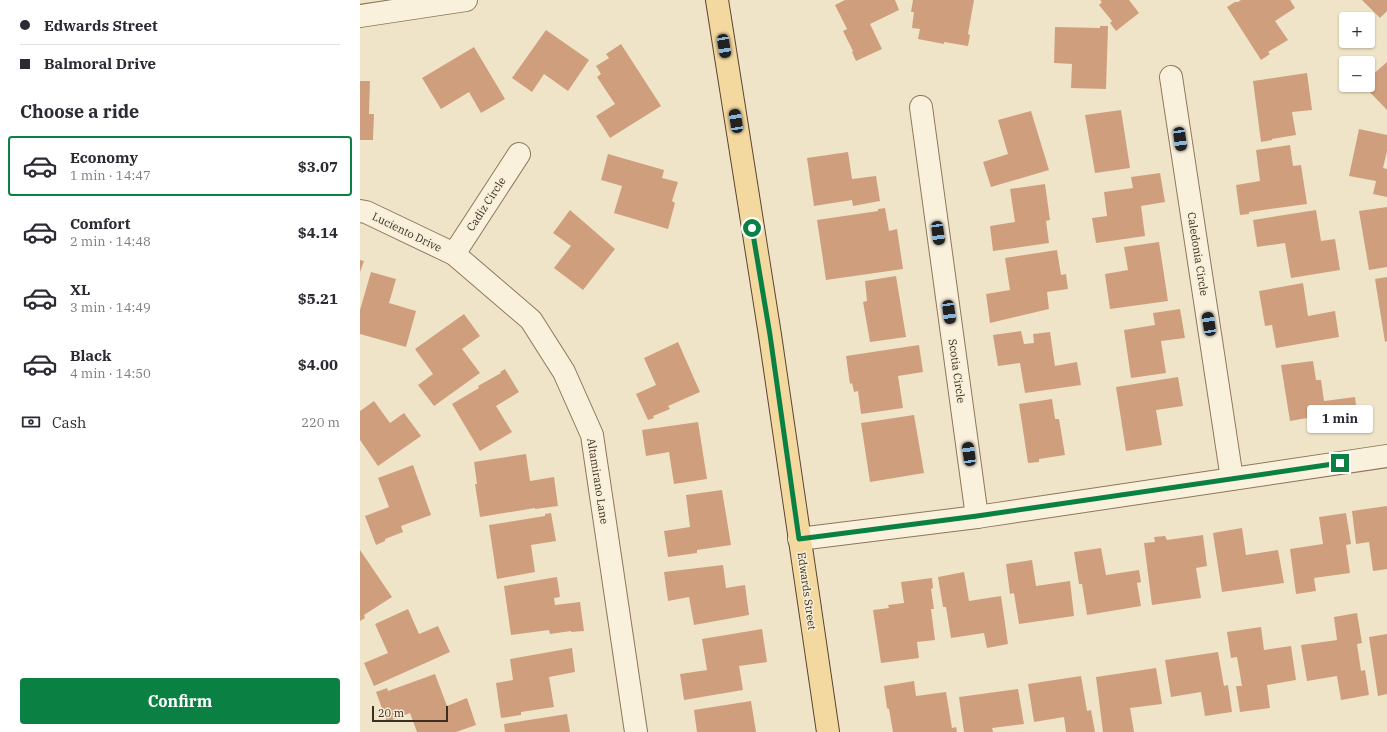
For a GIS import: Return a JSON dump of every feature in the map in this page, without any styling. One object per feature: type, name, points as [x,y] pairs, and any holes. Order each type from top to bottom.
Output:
[{"type":"main road","name":"Edwards Street","points":[[717,0],[770,335],[828,732]]},
{"type":"street","points":[[360,16],[466,0]]},
{"type":"street","name":"Caledonia Circle","points":[[1171,77],[1232,479]]},
{"type":"street","name":"Scotia Circle","points":[[921,107],[977,516]]},
{"type":"street","name":"Cadiz Circle","points":[[454,254],[519,154]]},
{"type":"street","name":"Luciento Drive","points":[[360,211],[366,212],[454,254]]},
{"type":"street","name":"Altamirano Lane","points":[[454,254],[531,320],[564,372],[592,435],[636,732]]},
{"type":"street","points":[[799,539],[977,516],[1387,456]]},
{"type":"building","points":[[845,0],[895,0],[899,10],[870,24],[882,49],[856,61],[852,52],[853,51],[843,31],[847,29],[835,5]]},
{"type":"building","points":[[913,0],[974,0],[968,34],[970,35],[968,46],[944,42],[944,44],[918,39],[920,29],[912,28],[914,12],[911,12]]},
{"type":"building","points":[[1100,0],[1129,0],[1139,13],[1116,31],[1110,23],[1112,21],[1099,5],[1102,2]]},
{"type":"building","points":[[1241,0],[1290,0],[1295,8],[1275,21],[1288,40],[1268,52],[1270,54],[1261,60],[1227,7]]},
{"type":"building","points":[[1362,0],[1387,0],[1387,11],[1380,18]]},
{"type":"building","points":[[1100,26],[1108,26],[1106,89],[1071,88],[1072,64],[1054,63],[1055,27],[1100,28]]},
{"type":"building","points":[[546,30],[589,60],[568,91],[544,74],[532,92],[512,78]]},
{"type":"building","points":[[621,44],[661,106],[610,138],[596,116],[615,104],[597,77],[601,74],[596,66],[609,58],[606,54]]},
{"type":"building","points":[[474,47],[505,99],[481,113],[469,92],[441,109],[422,78]]},
{"type":"building","points":[[1387,62],[1387,110],[1370,92],[1375,92],[1375,73]]},
{"type":"building","points":[[1307,73],[1312,110],[1292,112],[1296,135],[1261,142],[1253,81]]},
{"type":"building","points":[[360,81],[370,81],[369,114],[374,114],[373,140],[360,140]]},
{"type":"building","points":[[1121,110],[1130,168],[1095,173],[1085,115]]},
{"type":"building","points":[[1031,111],[1049,170],[991,187],[983,162],[1008,154],[998,120]]},
{"type":"building","points":[[1359,129],[1387,135],[1387,151],[1383,168],[1387,169],[1387,197],[1373,194],[1376,181],[1349,176]]},
{"type":"building","points":[[1290,145],[1293,166],[1301,165],[1307,204],[1249,212],[1249,214],[1240,215],[1236,185],[1260,181],[1256,150]]},
{"type":"building","points":[[848,152],[852,179],[876,176],[880,201],[853,206],[852,200],[814,206],[807,158]]},
{"type":"building","points":[[608,154],[664,170],[662,178],[678,182],[672,201],[675,203],[668,229],[614,213],[622,186],[601,180]]},
{"type":"building","points":[[1160,173],[1165,202],[1141,206],[1145,236],[1096,243],[1092,218],[1107,216],[1104,192],[1133,188],[1131,177]]},
{"type":"building","points":[[1045,184],[1050,220],[1046,221],[1049,243],[993,251],[990,226],[1015,222],[1010,189]]},
{"type":"building","points":[[1387,207],[1387,267],[1369,270],[1359,211]]},
{"type":"building","points":[[885,208],[889,231],[897,229],[903,269],[826,280],[817,220],[878,211],[878,209]]},
{"type":"building","points":[[570,210],[615,249],[583,290],[554,268],[571,246],[553,233]]},
{"type":"building","points":[[1316,210],[1321,241],[1335,239],[1340,270],[1291,278],[1285,243],[1257,247],[1253,220]]},
{"type":"building","points":[[1159,242],[1168,301],[1110,309],[1105,274],[1128,270],[1124,247]]},
{"type":"building","points":[[1057,250],[1061,275],[1066,274],[1068,289],[1047,292],[1049,309],[990,323],[986,294],[1010,290],[1005,258]]},
{"type":"building","points":[[360,260],[364,261],[360,272]]},
{"type":"building","points":[[371,272],[396,279],[389,303],[416,311],[406,347],[360,334],[360,310]]},
{"type":"building","points":[[896,276],[906,337],[870,342],[863,302],[867,301],[865,281]]},
{"type":"building","points":[[1387,277],[1387,341],[1385,342],[1375,279]]},
{"type":"building","points":[[1303,283],[1308,316],[1335,311],[1339,337],[1276,348],[1272,325],[1265,326],[1259,291]]},
{"type":"building","points":[[1180,309],[1185,338],[1161,341],[1166,373],[1131,378],[1124,330],[1155,325],[1153,313]]},
{"type":"building","points":[[464,314],[480,336],[462,349],[480,373],[434,406],[418,385],[433,374],[415,349]]},
{"type":"building","points":[[1021,331],[1024,344],[1034,343],[1033,334],[1050,332],[1055,366],[1077,362],[1081,385],[1025,393],[1020,363],[998,366],[993,335]]},
{"type":"building","points":[[678,342],[700,392],[668,406],[670,409],[653,416],[654,418],[648,420],[636,394],[656,385],[644,358]]},
{"type":"building","points":[[919,345],[923,372],[898,376],[903,408],[861,414],[858,391],[854,392],[852,383],[850,384],[846,356]]},
{"type":"building","points":[[1313,361],[1316,380],[1321,380],[1324,401],[1355,397],[1357,414],[1325,418],[1324,415],[1290,421],[1281,365]]},
{"type":"building","points":[[505,369],[519,392],[496,406],[512,432],[480,451],[452,404],[479,388],[478,386],[501,373],[500,372]]},
{"type":"building","points":[[1178,377],[1183,406],[1156,410],[1162,445],[1126,451],[1116,387]]},
{"type":"building","points":[[1052,399],[1055,419],[1059,419],[1065,455],[1039,459],[1039,462],[1028,463],[1019,404]]},
{"type":"building","points":[[374,401],[390,423],[404,413],[421,436],[378,466],[360,440],[360,411]]},
{"type":"building","points":[[914,415],[924,473],[870,482],[861,423]]},
{"type":"building","points":[[698,422],[707,479],[674,484],[669,452],[646,456],[642,430]]},
{"type":"building","points":[[526,454],[530,481],[554,477],[558,506],[535,508],[480,517],[475,484],[477,484],[474,462]]},
{"type":"building","points":[[413,465],[431,515],[401,526],[403,532],[385,539],[385,541],[376,545],[365,516],[389,507],[378,478]]},
{"type":"building","points":[[722,490],[731,545],[697,550],[697,553],[668,557],[664,531],[690,527],[686,495]]},
{"type":"building","points":[[1387,506],[1387,569],[1373,571],[1369,542],[1356,544],[1352,511]]},
{"type":"building","points":[[551,513],[556,541],[531,545],[535,572],[497,579],[489,525],[545,516],[545,514]]},
{"type":"building","points":[[1346,513],[1351,544],[1346,545],[1350,573],[1314,578],[1316,591],[1296,594],[1290,549],[1323,544],[1319,517]]},
{"type":"building","points":[[1242,528],[1246,555],[1278,550],[1284,583],[1222,592],[1213,533]]},
{"type":"building","points":[[1203,535],[1207,566],[1196,568],[1201,598],[1152,605],[1144,543],[1155,542],[1154,537],[1165,536],[1167,540]]},
{"type":"building","points":[[1101,548],[1106,575],[1139,570],[1141,582],[1137,583],[1141,606],[1087,615],[1082,584],[1079,584],[1074,552]]},
{"type":"building","points":[[360,550],[392,597],[364,615],[365,618],[360,621]]},
{"type":"building","points":[[1032,560],[1036,586],[1070,581],[1074,616],[1019,624],[1014,593],[1010,594],[1006,564]]},
{"type":"building","points":[[723,565],[726,588],[745,585],[749,615],[694,625],[689,597],[668,601],[664,572]]},
{"type":"building","points":[[964,572],[969,601],[1001,596],[1008,644],[987,648],[984,633],[951,638],[946,607],[943,607],[938,577]]},
{"type":"building","points":[[557,577],[560,597],[554,598],[555,605],[580,602],[584,631],[550,634],[549,630],[511,635],[504,586]]},
{"type":"building","points":[[932,578],[933,588],[931,589],[934,609],[931,609],[935,640],[917,642],[919,658],[881,663],[873,610],[889,608],[888,605],[904,603],[901,582]]},
{"type":"building","points":[[408,609],[419,634],[438,626],[450,652],[374,686],[364,663],[388,653],[375,624]]},
{"type":"building","points":[[1357,613],[1362,643],[1357,644],[1361,671],[1365,670],[1369,695],[1341,700],[1337,676],[1307,681],[1301,645],[1337,640],[1334,617]]},
{"type":"building","points":[[1261,627],[1264,650],[1291,646],[1296,680],[1267,685],[1270,708],[1240,712],[1236,686],[1242,686],[1237,657],[1231,658],[1227,632]]},
{"type":"building","points":[[762,629],[767,662],[739,666],[743,690],[684,700],[680,674],[707,670],[702,639]]},
{"type":"building","points":[[1387,634],[1387,694],[1378,696],[1369,637]]},
{"type":"building","points":[[572,648],[575,672],[549,677],[554,707],[521,712],[521,715],[501,718],[496,683],[513,680],[510,659]]},
{"type":"building","points":[[1218,652],[1224,686],[1228,685],[1232,712],[1205,716],[1201,692],[1171,697],[1165,660]]},
{"type":"building","points":[[1156,668],[1162,704],[1130,708],[1134,732],[1103,732],[1096,677]]},
{"type":"building","points":[[435,674],[447,706],[467,698],[476,725],[456,732],[417,732],[410,713],[387,722],[376,692],[387,688],[388,691]]},
{"type":"building","points":[[1081,676],[1087,711],[1091,710],[1095,732],[1066,732],[1064,717],[1034,722],[1028,684]]},
{"type":"building","points":[[914,681],[916,696],[946,692],[952,728],[956,727],[957,732],[893,732],[889,709],[887,708],[884,686]]},
{"type":"building","points":[[1018,689],[1024,724],[992,728],[993,732],[964,732],[959,697]]},
{"type":"building","points":[[751,701],[756,732],[697,732],[694,710]]},
{"type":"building","points":[[567,714],[570,732],[505,732],[504,724]]},
{"type":"route","points":[[752,228],[770,335],[799,539],[977,516],[1340,463]]}]
